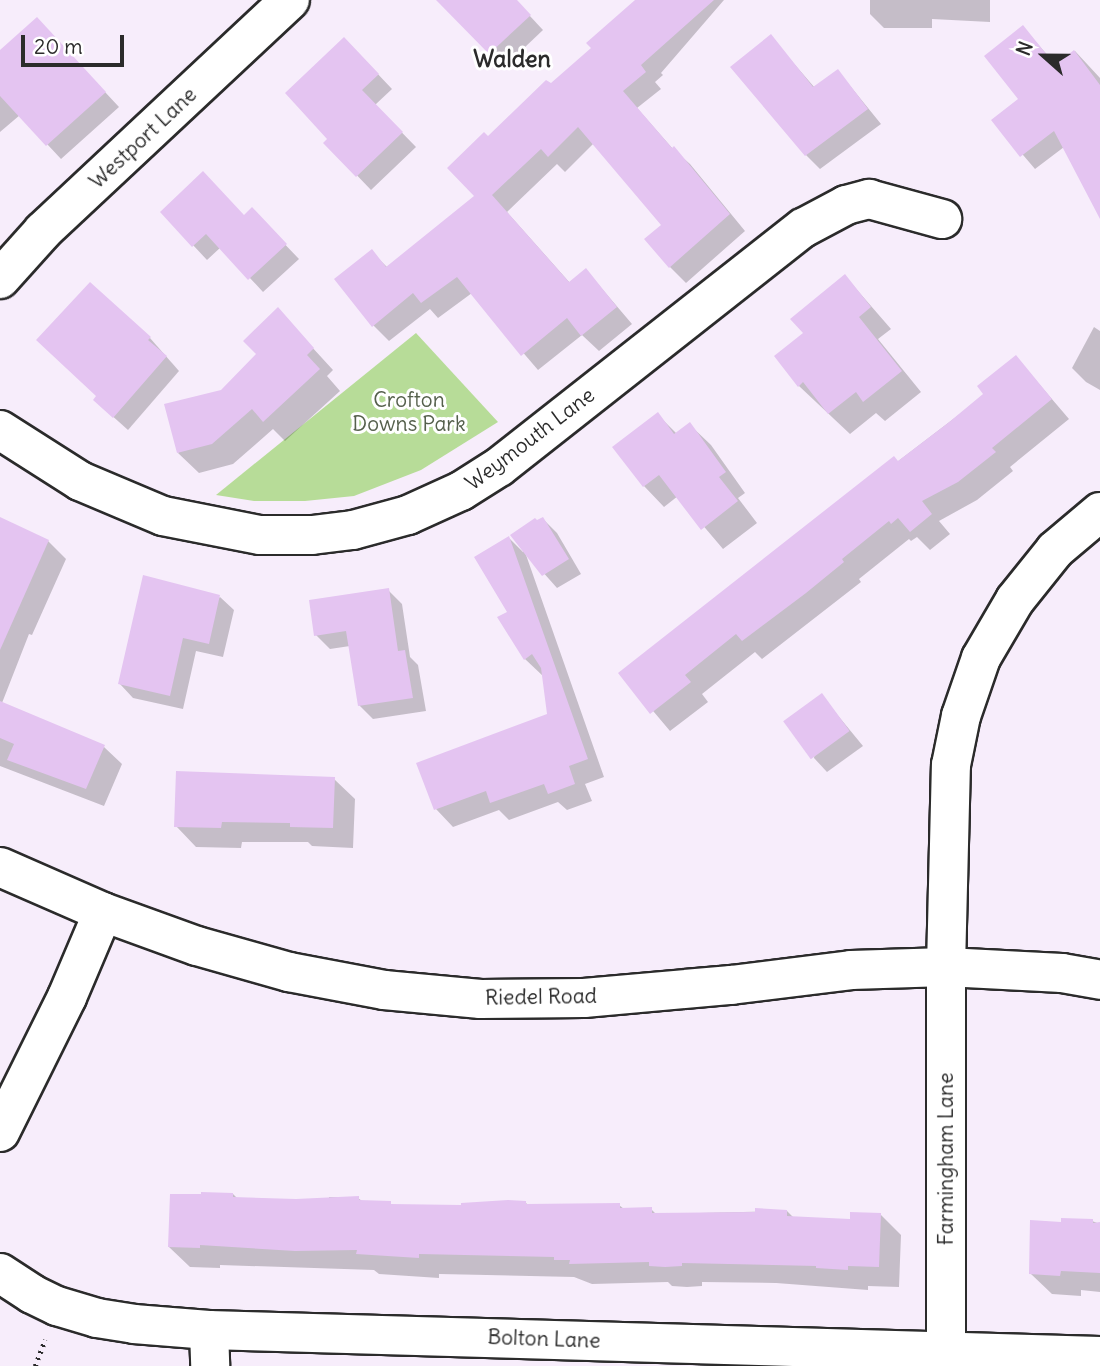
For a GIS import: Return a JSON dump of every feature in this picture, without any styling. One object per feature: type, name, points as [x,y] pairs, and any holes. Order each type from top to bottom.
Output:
[{"type":"street","name":"Westport Lane","points":[[0,279],[43,231],[290,0]]},
{"type":"street","name":"Weymouth Lane","points":[[0,430],[80,481],[163,516],[260,535],[312,535],[354,530],[408,515],[461,491],[480,479],[803,228],[846,205],[869,199],[943,219]]},
{"type":"street","name":"Farmingham Lane","points":[[946,1350],[946,967],[951,765],[961,716],[981,659],[1015,600],[1055,550],[1100,512]]},
{"type":"street","name":"Riedel Road","points":[[0,867],[103,912],[197,946],[289,971],[384,990],[481,999],[584,998],[731,985],[851,970],[946,967],[1062,973],[1100,979]]},
{"type":"street","points":[[0,1132],[67,997],[103,912]]},
{"type":"street","name":"Bolton Lane","points":[[0,1273],[32,1294],[97,1318],[209,1348],[651,1354],[946,1350],[1100,1356]]},
{"type":"green space","name":"Crofton Downs Park","points":[[416,333],[498,422],[421,470],[354,496],[305,501],[254,501],[216,495]]},
{"type":"building","points":[[436,0],[517,0],[531,15],[489,54]]},
{"type":"building","points":[[635,0],[714,0],[641,65],[646,72],[623,91],[672,148],[674,146],[730,214],[669,268],[644,239],[661,225],[578,127],[548,157],[541,149],[492,195],[569,282],[586,268],[617,307],[581,336],[567,318],[521,356],[457,277],[421,303],[413,293],[372,327],[334,279],[372,249],[386,267],[474,196],[447,168],[484,132],[488,136],[546,80],[551,83],[591,48],[586,43]]},
{"type":"building","points":[[37,17],[106,92],[46,146],[0,96],[0,50]]},
{"type":"building","points":[[1023,25],[1055,65],[1074,50],[1100,85],[1100,219],[1054,131],[1020,157],[991,120],[1018,99],[984,56]]},
{"type":"building","points":[[771,34],[813,87],[838,69],[868,109],[805,156],[730,67]]},
{"type":"building","points":[[344,37],[379,74],[362,90],[403,132],[356,177],[323,143],[327,139],[285,93]]},
{"type":"building","points":[[203,171],[244,215],[252,207],[287,244],[248,280],[206,234],[192,247],[160,212]]},
{"type":"building","points":[[845,274],[871,307],[859,317],[902,371],[863,402],[856,392],[828,414],[803,382],[798,387],[774,356],[803,333],[790,319]]},
{"type":"building","points":[[90,282],[151,337],[148,340],[167,356],[113,418],[93,400],[96,396],[36,340]]},
{"type":"building","points":[[278,307],[314,348],[307,355],[320,369],[263,422],[252,409],[212,444],[177,453],[164,404],[221,390],[256,354],[243,341]]},
{"type":"building","points":[[1016,355],[1052,399],[992,448],[996,452],[958,482],[922,501],[932,514],[910,532],[898,518],[891,524],[889,521],[806,593],[742,641],[736,634],[685,675],[691,682],[650,714],[618,673],[894,456],[898,461],[948,423],[983,394],[977,386]]},
{"type":"building","points":[[658,412],[674,434],[690,422],[726,472],[719,477],[738,501],[701,530],[659,475],[643,487],[612,447]]},
{"type":"building","points":[[0,517],[49,540],[0,650]]},
{"type":"building","points":[[543,517],[569,559],[542,576],[510,535],[535,518],[537,520]]},
{"type":"building","points":[[509,536],[588,759],[569,766],[575,784],[548,794],[544,784],[490,803],[486,791],[434,810],[416,763],[547,714],[541,668],[532,654],[524,660],[497,617],[507,612],[474,557]]},
{"type":"building","points":[[143,575],[220,595],[209,644],[183,638],[170,696],[118,684]]},
{"type":"building","points":[[389,588],[398,651],[405,650],[413,698],[358,706],[346,631],[314,636],[309,600]]},
{"type":"building","points":[[822,693],[850,731],[811,759],[783,721]]},
{"type":"building","points":[[0,701],[105,745],[86,789],[7,760],[14,744],[0,738]]},
{"type":"building","points":[[176,771],[335,777],[333,828],[290,827],[290,823],[222,822],[221,828],[174,827]]},
{"type":"building","points":[[233,1193],[233,1197],[296,1199],[359,1196],[359,1200],[391,1201],[391,1204],[461,1205],[508,1200],[526,1201],[526,1204],[620,1203],[620,1208],[652,1207],[652,1213],[755,1212],[755,1208],[787,1210],[787,1216],[850,1219],[850,1212],[881,1213],[879,1267],[848,1266],[848,1270],[816,1266],[682,1263],[682,1266],[665,1267],[649,1266],[649,1262],[569,1264],[570,1260],[554,1260],[554,1257],[419,1254],[419,1258],[356,1254],[357,1250],[295,1251],[200,1245],[200,1248],[168,1247],[170,1194]]},
{"type":"building","points":[[1061,1218],[1093,1219],[1093,1223],[1100,1222],[1100,1273],[1061,1271],[1060,1276],[1029,1274],[1030,1220],[1061,1222]]},
{"type":"district","name":"Walden","points":[[512,59]]}]
